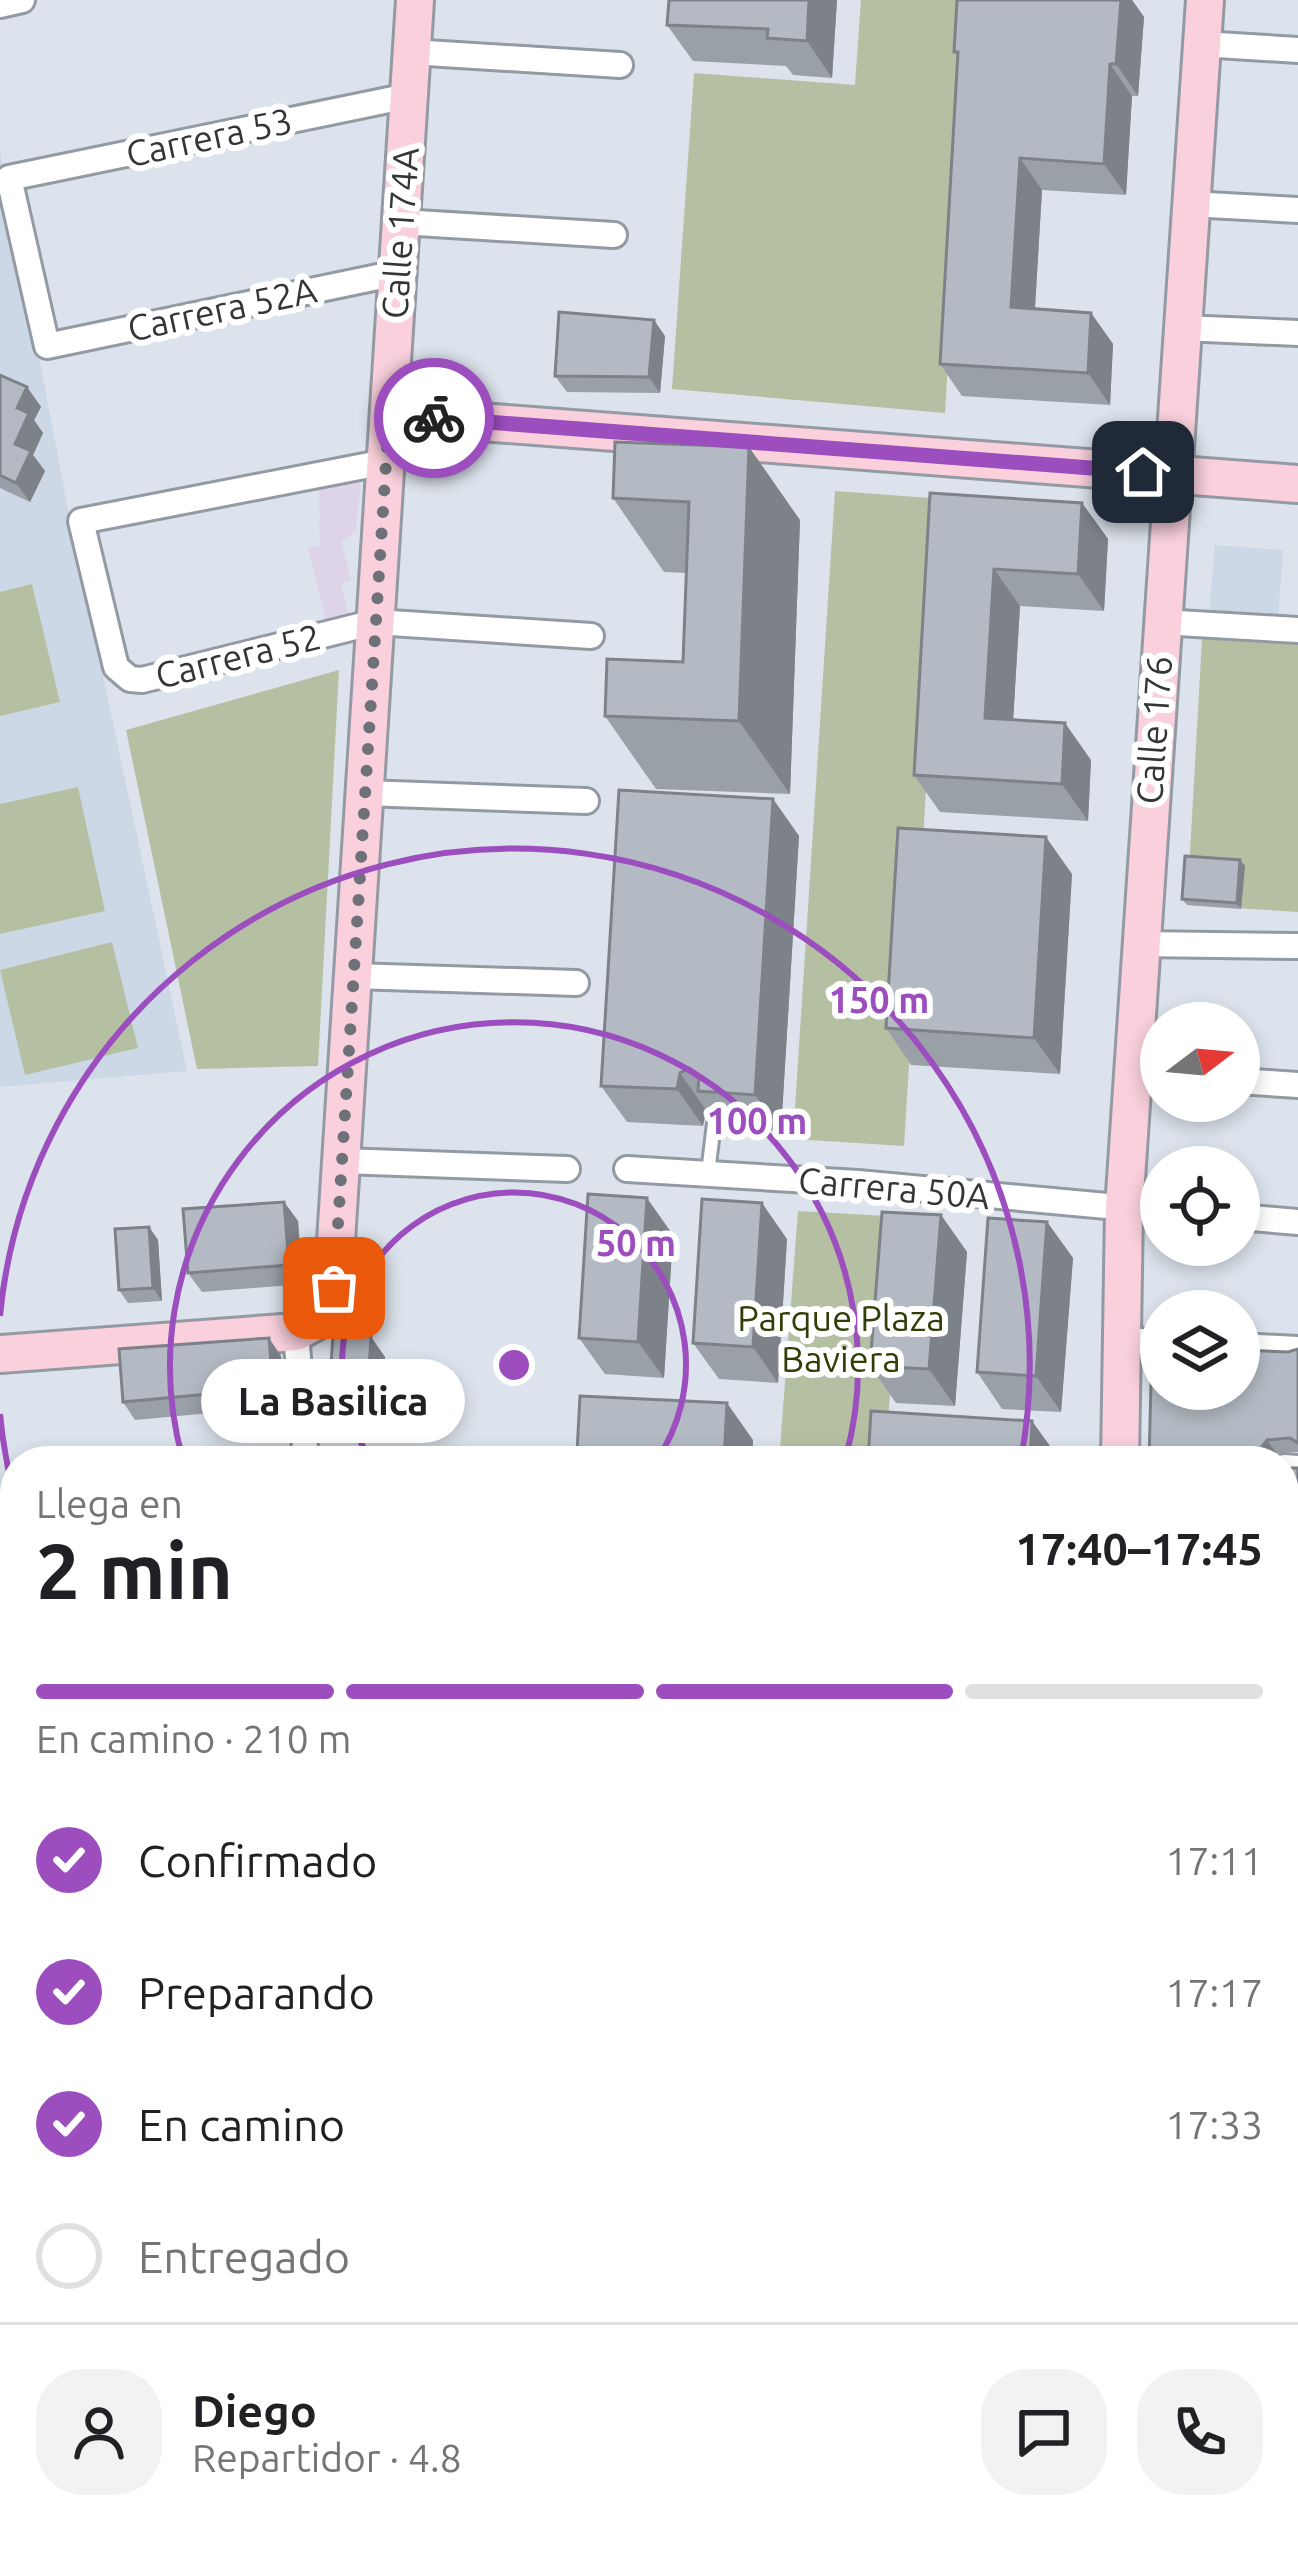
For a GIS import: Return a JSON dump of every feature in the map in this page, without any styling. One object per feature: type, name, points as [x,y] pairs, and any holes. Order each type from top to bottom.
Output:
[{"type":"street","points":[[0,4],[22,0]]},
{"type":"street","name":"Calle 174A","points":[[306,1446],[306,1328],[334,1288],[415,0]]},
{"type":"street","name":"Calle 176","points":[[1143,1002],[1140,944],[1205,0]]},
{"type":"street","points":[[1202,44],[1298,50]]},
{"type":"street","points":[[411,52],[620,65]]},
{"type":"street","name":"Carrera 53","points":[[47,346],[9,178],[408,96]]},
{"type":"street","points":[[1190,204],[1298,210]]},
{"type":"street","points":[[400,222],[614,235]]},
{"type":"street","name":"Carrera 52A","points":[[47,346],[398,273]]},
{"type":"street","points":[[1181,328],[1298,333]]},
{"type":"street","points":[[389,415],[1298,484]]},
{"type":"street","name":"Carrera 52","points":[[385,462],[81,521],[122,674],[142,680],[376,622],[591,636]]},
{"type":"street","points":[[1161,622],[1298,630]]},
{"type":"street","points":[[364,793],[586,801]]},
{"type":"street","points":[[1140,944],[1298,946]]},
{"type":"street","points":[[353,976],[576,982]]},
{"type":"street","points":[[1260,1082],[1298,1085]]},
{"type":"street","name":"Calle 176","points":[[1122,1446],[1124,1208],[1140,1111]]},
{"type":"street","points":[[341,1161],[566,1169]]},
{"type":"street","name":"Carrera 50A","points":[[627,1169],[897,1186],[1140,1209]]},
{"type":"street","points":[[1260,1219],[1298,1222]]},
{"type":"street","points":[[0,1354],[38,1347],[306,1328]]},
{"type":"street","points":[[1120,1340],[1140,1341]]},
{"type":"street","points":[[1260,1347],[1298,1348]]},
{"type":"lane","points":[[708,1173],[715,1115]]},
{"type":"shaded area","points":[[0,151],[71,525],[187,1071],[0,1087]]},
{"type":"shaded area","points":[[361,475],[356,531],[341,542],[351,580],[341,584],[349,617],[327,626],[308,548],[320,545],[319,484]]},
{"type":"shaded area","points":[[1215,545],[1283,550],[1278,622],[1209,618]]},
{"type":"green space","points":[[861,0],[969,0],[945,413],[672,389],[694,73],[855,85]]},
{"type":"green space","points":[[835,491],[944,499],[904,1146],[793,1139]]},
{"type":"green space","points":[[32,584],[60,702],[0,716],[0,592]]},
{"type":"green space","points":[[1202,639],[1298,643],[1298,912],[1187,905]]},
{"type":"green space","points":[[339,670],[318,1066],[197,1069],[126,730]]},
{"type":"green space","points":[[78,787],[105,911],[0,934],[0,804]]},
{"type":"green space","points":[[112,942],[138,1048],[25,1075],[0,970]]},
{"type":"green space","name":"Parque Plaza Baviera","points":[[798,1211],[903,1217],[886,1446],[780,1446]]},
{"type":"building","points":[[669,0],[809,0],[807,41],[767,38],[768,29],[667,25]]},
{"type":"building","points":[[957,0],[1121,0],[1116,64],[1110,64],[1104,164],[1020,158],[1011,307],[1091,313],[1088,373],[940,364]]},
{"type":"building","points":[[559,312],[654,320],[649,377],[555,376]]},
{"type":"building","points":[[0,375],[27,387],[17,408],[29,413],[15,444],[31,451],[16,483],[0,475]]},
{"type":"building","points":[[615,442],[749,447],[739,721],[605,716],[607,659],[683,662],[689,502],[613,498]]},
{"type":"building","points":[[930,493],[1082,503],[1078,574],[994,569],[985,718],[1065,723],[1062,784],[914,775]]},
{"type":"building","points":[[619,790],[773,799],[755,1095],[698,1091],[699,1075],[689,1068],[680,1073],[677,1089],[601,1086]]},
{"type":"building","points":[[898,828],[1046,837],[1034,1038],[886,1028]]},
{"type":"building","points":[[1185,856],[1240,860],[1237,903],[1182,899]]},
{"type":"building","points":[[588,1194],[647,1198],[638,1342],[579,1338]]},
{"type":"building","points":[[702,1199],[762,1203],[753,1347],[693,1343]]},
{"type":"building","points":[[284,1202],[289,1265],[188,1273],[183,1209]]},
{"type":"building","points":[[882,1212],[941,1215],[929,1369],[870,1366]]},
{"type":"building","points":[[988,1218],[1047,1222],[1036,1376],[977,1372]]},
{"type":"building","points":[[149,1227],[153,1288],[119,1290],[115,1229]]},
{"type":"building","points":[[333,1334],[371,1337],[367,1399],[329,1397]]},
{"type":"building","points":[[269,1338],[273,1388],[123,1402],[119,1349]]},
{"type":"building","points":[[1298,1349],[1298,1443],[1290,1438],[1267,1440],[1263,1446],[1149,1446],[1150,1410],[1260,1410],[1260,1351]]},
{"type":"building","points":[[580,1396],[727,1403],[725,1446],[577,1446]]},
{"type":"building","points":[[871,1411],[1032,1421],[1031,1446],[869,1446]]},
{"type":"way so far","points":[[334,1288],[389,415],[434,418]]},
{"type":"place","name":"La Basilica","points":[[334,1288]]},
{"type":"route","points":[[434,418],[1143,472]]}]
